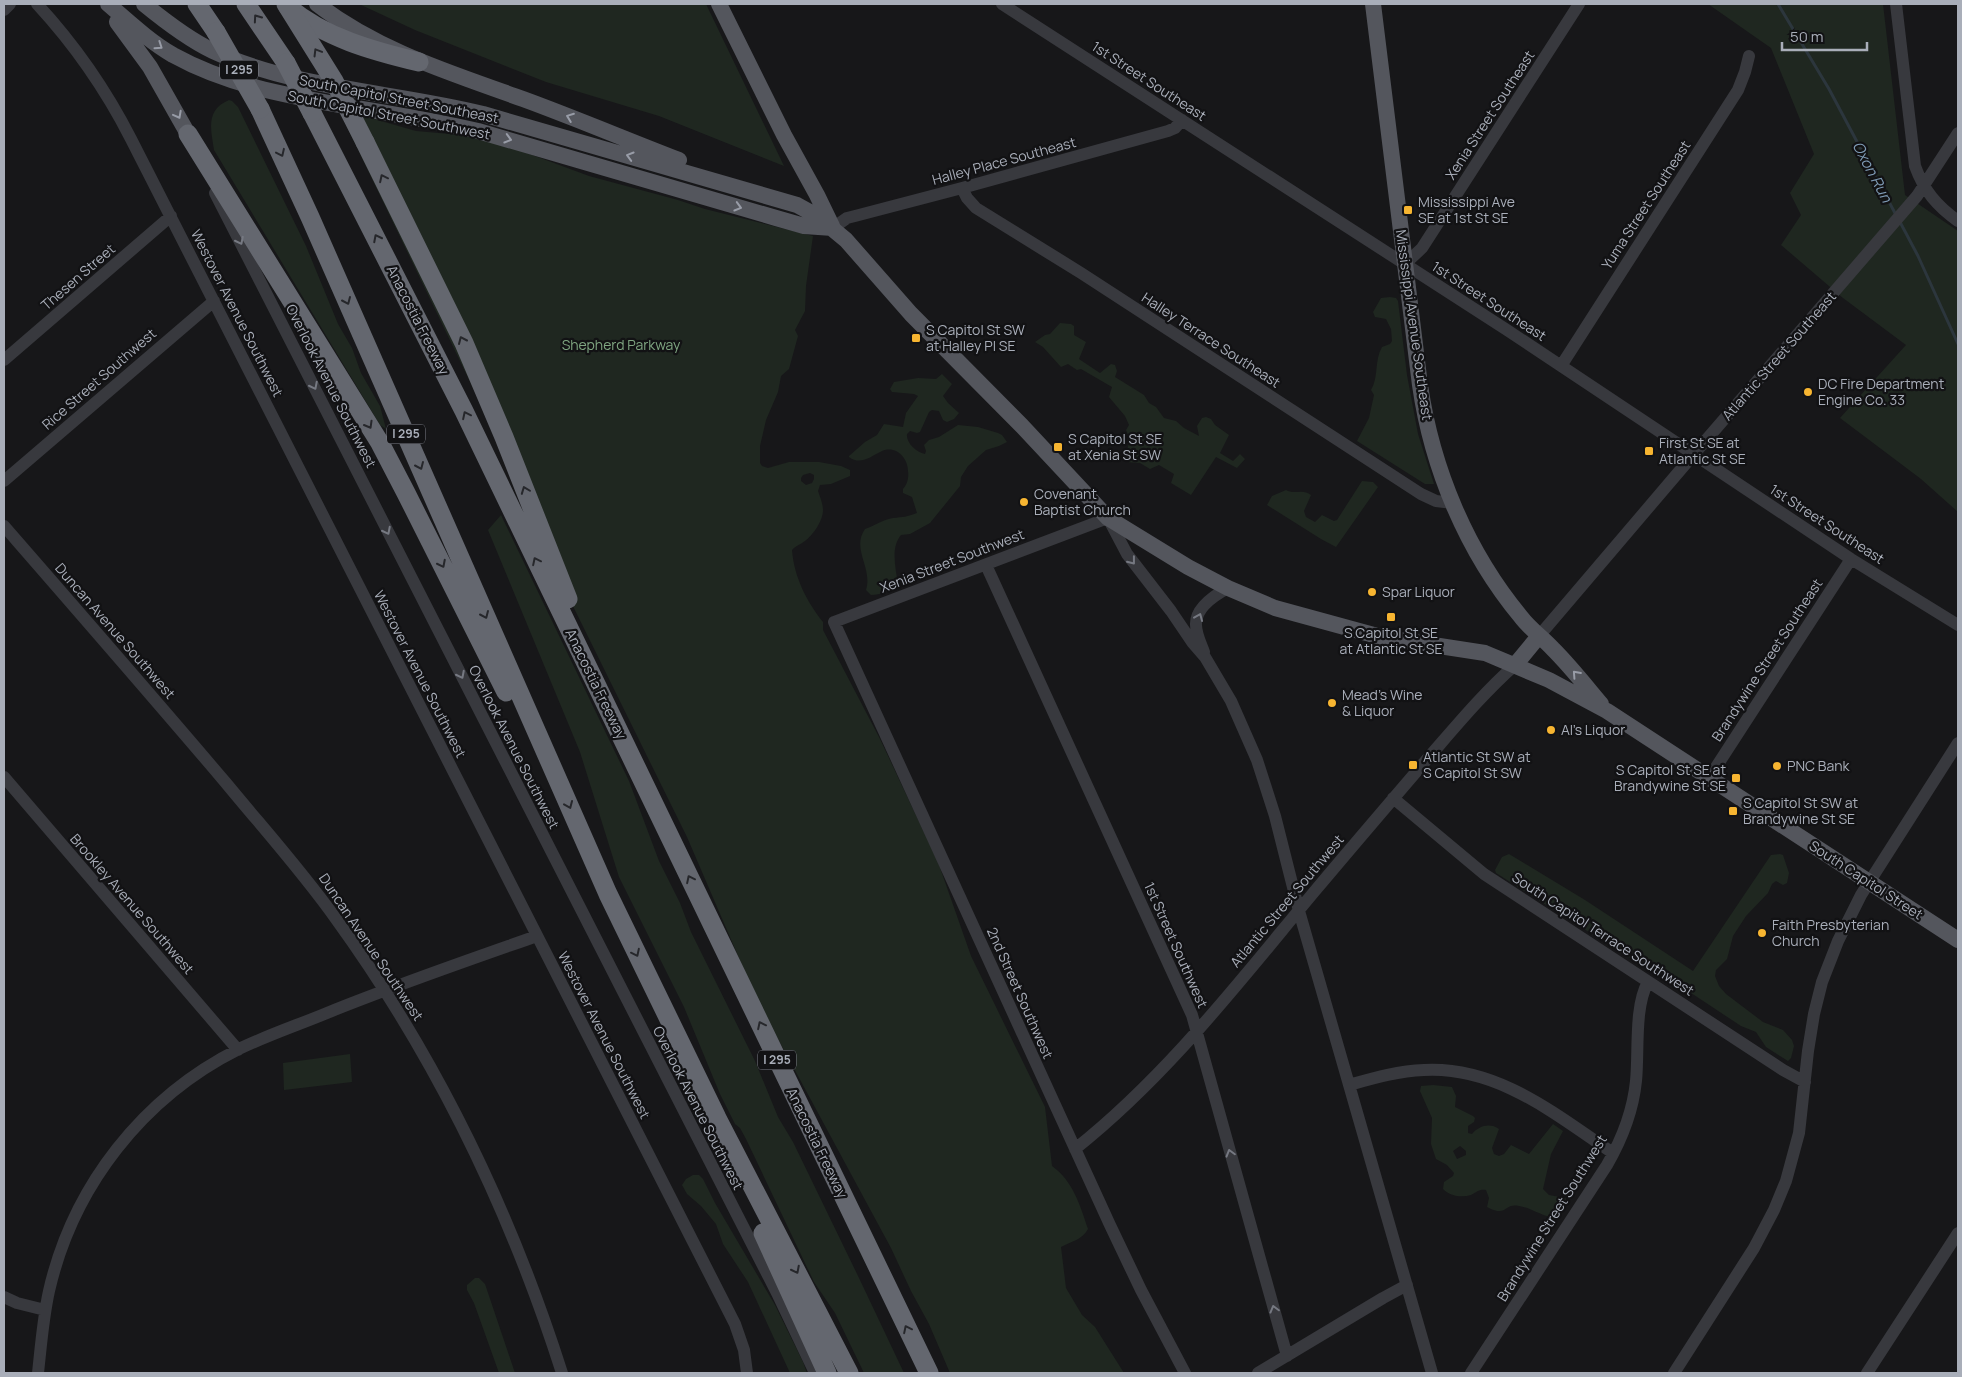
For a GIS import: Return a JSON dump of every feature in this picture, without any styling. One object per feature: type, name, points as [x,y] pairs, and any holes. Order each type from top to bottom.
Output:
[{"type":"highway","name":"I 295","points":[[197,4],[216,32],[260,109],[307,209],[616,910],[717,1118],[849,1373]]},
{"type":"highway","name":"Anacostia Freeway","points":[[246,4],[286,63],[446,373],[929,1373]]},
{"type":"highway","points":[[285,4],[308,21],[351,42],[385,54],[419,62]]},
{"type":"highway","points":[[285,4],[334,82],[450,312],[492,406],[564,590],[602,674],[626,747]]},
{"type":"highway","points":[[188,134],[380,444],[513,706],[549,760]]},
{"type":"highway","points":[[717,1118],[742,1188],[827,1373]]},
{"type":"main road","points":[[101,4],[141,53],[169,98],[188,134]]},
{"type":"main road","name":"South Capitol Street Southwest","points":[[108,4],[145,36],[173,55],[215,75],[244,85],[296,97],[428,120],[478,131],[795,224],[833,228]]},
{"type":"main road","name":"South Capitol Street Southeast","points":[[144,4],[198,43],[227,57],[262,70],[300,79],[442,104],[483,114],[798,205],[833,228]]},
{"type":"main road","points":[[317,4],[360,33],[419,62],[537,104],[682,161],[728,184]]},
{"type":"main road","points":[[719,4],[788,142],[820,199],[833,228]]},
{"type":"main road","name":"Mississippi Avenue Southeast","points":[[1373,4],[1426,416],[1437,458],[1453,503],[1466,532],[1492,576],[1520,616],[1607,711]]},
{"type":"main road","name":"South Capitol Street","points":[[833,228],[851,245],[911,314],[1022,426],[1108,518],[1188,568],[1275,608],[1341,628],[1381,637],[1485,653],[1549,680],[1607,711],[1958,940]]},
{"type":"main road","name":"Atlantic Street Southeast","points":[[1515,665],[1540,636]]},
{"type":"street","points":[[4,10],[10,4]]},
{"type":"street","name":"Westover Avenue Southwest","points":[[37,4],[70,42],[105,92],[171,216],[735,1324],[742,1340],[747,1373]]},
{"type":"street","name":"1st Street Southeast","points":[[1002,4],[1405,264],[1851,558],[1958,625]]},
{"type":"street","name":"Xenia Street Southeast","points":[[1405,264],[1422,248],[1579,4]]},
{"type":"street","points":[[1896,4],[1913,160],[1924,187],[1937,205],[1958,221]]},
{"type":"street","name":"Yuma Street Southeast","points":[[1561,366],[1738,90],[1749,56]]},
{"type":"street","name":"Halley Place Southeast","points":[[833,228],[847,218],[1168,131],[1175,128],[1182,120]]},
{"type":"street","name":"Atlantic Street Southeast","points":[[1540,636],[1694,454],[1914,200],[1958,133]]},
{"type":"street","name":"Overlook Avenue Southwest","points":[[188,134],[224,210],[703,1151],[773,1284],[815,1373]]},
{"type":"street","name":"Halley Terrace Southeast","points":[[962,188],[967,198],[976,208],[1421,494],[1436,501],[1453,503]]},
{"type":"street","name":"Thesen Street","points":[[4,360],[171,216]]},
{"type":"street","name":"Rice Street Southwest","points":[[4,481],[214,301]]},
{"type":"street","points":[[1108,518],[1127,554],[1205,657],[1231,700],[1257,760],[1275,816],[1299,911],[1432,1373]]},
{"type":"street","name":"Xenia Street Southwest","points":[[834,622],[1108,518]]},
{"type":"street","name":"Duncan Avenue Southwest","points":[[4,526],[304,876],[347,934],[384,990],[431,1067],[485,1170],[534,1288],[562,1373]]},
{"type":"street","name":"Brandywine Street Southeast","points":[[1710,778],[1851,558]]},
{"type":"street","name":"1st Street Southwest","points":[[986,565],[1190,1010],[1287,1356]]},
{"type":"street","points":[[1205,657],[1196,629],[1196,618],[1215,595],[1228,588]]},
{"type":"street","name":"2nd Street Southwest","points":[[834,622],[1136,1281],[1185,1373]]},
{"type":"street","name":"Atlantic Street Southwest","points":[[1075,1149],[1121,1109],[1197,1032],[1393,798],[1492,686],[1515,665]]},
{"type":"street","points":[[1674,1373],[1754,1248],[1774,1210],[1786,1181],[1795,1149],[1812,1028],[1822,982],[1841,933],[1869,882],[1958,743]]},
{"type":"street","name":"Brookley Avenue Southwest","points":[[4,777],[238,1050]]},
{"type":"street","name":"South Capitol Terrace Southwest","points":[[1393,798],[1484,874],[1783,1070],[1805,1082]]},
{"type":"street","points":[[38,1373],[45,1310],[57,1261],[74,1219],[95,1179],[116,1149],[156,1106],[175,1090],[238,1050],[384,990],[536,936]]},
{"type":"street","name":"Brandywine Street Southwest","points":[[1471,1373],[1613,1153],[1628,1121],[1636,1082],[1640,1003],[1648,982]]},
{"type":"street","points":[[1349,1085],[1387,1074],[1426,1070],[1452,1071],[1478,1076],[1504,1084],[1523,1094],[1613,1153]]},
{"type":"street","points":[[1867,1373],[1958,1233]]},
{"type":"street","points":[[1258,1373],[1407,1285]]},
{"type":"street","points":[[4,1297],[17,1303],[45,1310]]},
{"type":"green space","points":[[359,4],[706,4],[784,166],[659,116],[546,82],[415,30]]},
{"type":"green space","points":[[1708,4],[1883,4],[1905,195],[1958,231],[1958,512],[1921,479],[1840,418],[1906,345],[1843,298],[1781,245],[1801,215],[1790,193],[1814,154],[1771,48]]},
{"type":"green space","points":[[229,100],[238,107],[306,246],[338,324],[352,348],[361,373],[380,406],[386,429],[380,425],[214,150],[211,121],[216,109]]},
{"type":"green space","name":"Shepherd Parkway","points":[[353,117],[367,117],[416,131],[484,137],[589,176],[705,209],[813,236],[806,286],[805,311],[795,330],[798,336],[789,369],[781,376],[778,392],[766,420],[760,446],[760,463],[768,468],[789,462],[819,462],[841,466],[850,470],[850,476],[831,484],[820,485],[818,491],[823,514],[811,535],[792,550],[795,570],[802,589],[823,622],[823,630],[880,739],[938,862],[971,956],[1045,1107],[1052,1166],[1071,1186],[1079,1202],[1088,1229],[1080,1238],[1061,1247],[1066,1288],[1082,1315],[1095,1327],[1124,1373],[950,1373],[929,1324],[891,1248],[757,1000],[687,837],[527,513],[516,477],[346,125],[351,125]],"holes":[[[810,473],[814,475],[812,483],[806,485],[801,481],[803,475]]]},
{"type":"green space","points":[[1381,298],[1396,298],[1398,301],[1407,375],[1418,434],[1434,484],[1425,484],[1357,441],[1369,418],[1374,395],[1371,390],[1375,380],[1380,352],[1382,347],[1390,344],[1392,341],[1391,329],[1386,319],[1375,317],[1373,312]]},
{"type":"green space","points":[[1060,323],[1074,326],[1074,335],[1086,342],[1079,359],[1100,373],[1111,364],[1115,365],[1117,371],[1115,377],[1144,395],[1164,418],[1176,421],[1199,436],[1197,426],[1202,418],[1211,419],[1215,425],[1229,435],[1220,453],[1233,461],[1240,454],[1245,459],[1237,468],[1216,457],[1191,495],[1171,483],[1174,474],[1159,465],[1150,469],[1140,463],[1124,461],[1130,439],[1126,430],[1129,425],[1125,416],[1109,397],[1112,387],[1081,369],[1077,370],[1068,364],[1061,367],[1043,347],[1035,342],[1050,334]]},
{"type":"green space","points":[[942,374],[952,384],[943,396],[959,413],[954,419],[947,422],[943,420],[939,411],[932,410],[929,412],[920,432],[910,431],[907,434],[908,441],[912,447],[925,454],[924,445],[929,440],[939,437],[958,425],[978,427],[998,433],[1007,442],[986,450],[968,466],[961,477],[960,486],[930,523],[910,534],[901,535],[895,552],[898,585],[885,592],[871,595],[866,590],[867,574],[861,551],[861,536],[865,529],[883,521],[917,513],[912,497],[903,493],[908,474],[906,462],[900,454],[896,451],[887,450],[858,461],[853,460],[849,456],[865,442],[877,435],[884,424],[903,427],[906,413],[918,396],[892,392],[890,389],[894,382],[918,378],[936,379]]},
{"type":"green space","points":[[1362,481],[1373,482],[1378,487],[1336,547],[1267,505],[1272,496],[1286,490],[1305,492],[1311,495],[1304,511],[1306,517],[1315,522],[1322,515],[1334,521],[1337,520]]},
{"type":"green space","points":[[501,515],[629,781],[659,861],[680,903],[691,932],[755,1061],[778,1117],[793,1142],[904,1373],[864,1373],[835,1313],[814,1282],[746,1139],[740,1128],[735,1124],[720,1094],[684,1007],[619,877],[580,752],[488,530]]},
{"type":"green space","points":[[1509,854],[1585,900],[1693,971],[1771,855],[1783,855],[1789,873],[1787,883],[1783,885],[1776,881],[1772,884],[1768,893],[1746,916],[1733,936],[1727,959],[1716,970],[1715,976],[1719,986],[1726,994],[1763,1022],[1783,1030],[1792,1040],[1794,1046],[1791,1058],[1788,1061],[1766,1047],[1756,1032],[1741,1026],[1679,985],[1666,981],[1496,873],[1495,870],[1502,857]]},
{"type":"green space","points":[[350,1054],[352,1082],[284,1090],[283,1063]]},
{"type":"green space","points":[[1421,1086],[1452,1087],[1456,1096],[1455,1107],[1475,1118],[1474,1122],[1468,1126],[1468,1133],[1472,1134],[1477,1129],[1488,1125],[1499,1129],[1492,1148],[1494,1154],[1499,1156],[1504,1154],[1511,1145],[1529,1154],[1553,1124],[1563,1131],[1551,1154],[1543,1189],[1549,1195],[1565,1198],[1568,1201],[1560,1217],[1550,1217],[1519,1206],[1510,1206],[1502,1211],[1494,1210],[1487,1207],[1489,1198],[1486,1190],[1480,1190],[1467,1196],[1460,1196],[1452,1195],[1443,1189],[1444,1182],[1453,1176],[1454,1173],[1447,1165],[1436,1159],[1431,1144],[1432,1118],[1420,1091]],"holes":[[[1460,1146],[1466,1151],[1466,1155],[1457,1159],[1453,1151]]]},
{"type":"green space","points":[[693,1175],[699,1175],[703,1179],[775,1305],[807,1373],[790,1373],[748,1282],[723,1244],[716,1224],[701,1206],[687,1194],[682,1185],[686,1179]]},
{"type":"green space","points":[[475,1278],[479,1278],[485,1284],[515,1373],[499,1373],[474,1303],[467,1290],[467,1285]]},
{"type":"waterway","name":"Oxon Run","points":[[1778,4],[1829,89],[1896,215]]},
{"type":"waterway","name":"Oxon Run","points":[[1900,222],[1918,256],[1958,344]]},
{"type":"place","name":"Mississippi Ave SE at 1st St SE","points":[[1408,210]]},
{"type":"place","name":"S Capitol St SW at Halley Pl SE","points":[[916,338]]},
{"type":"place","name":"DC Fire Department Engine Co. 33","points":[[1808,392]]},
{"type":"place","name":"S Capitol St SE at Xenia St SW","points":[[1058,447]]},
{"type":"place","name":"First St SE at Atlantic St SE","points":[[1649,451]]},
{"type":"place","name":"Covenant Baptist Church","points":[[1024,502]]},
{"type":"place","name":"Spar Liquor","points":[[1372,592]]},
{"type":"place","name":"S Capitol St SE at Atlantic St SE","points":[[1391,617]]},
{"type":"place","name":"Mead's Wine & Liquor","points":[[1332,703]]},
{"type":"place","name":"Al's Liquor","points":[[1551,730]]},
{"type":"place","name":"Atlantic St SW at S Capitol St SW","points":[[1413,765]]},
{"type":"place","name":"PNC Bank","points":[[1777,766]]},
{"type":"place","name":"S Capitol St SE at Brandywine St SE","points":[[1736,778]]},
{"type":"place","name":"S Capitol St SW at Brandywine St SE","points":[[1733,811]]},
{"type":"place","name":"Faith Presbyterian Church","points":[[1762,933]]}]
